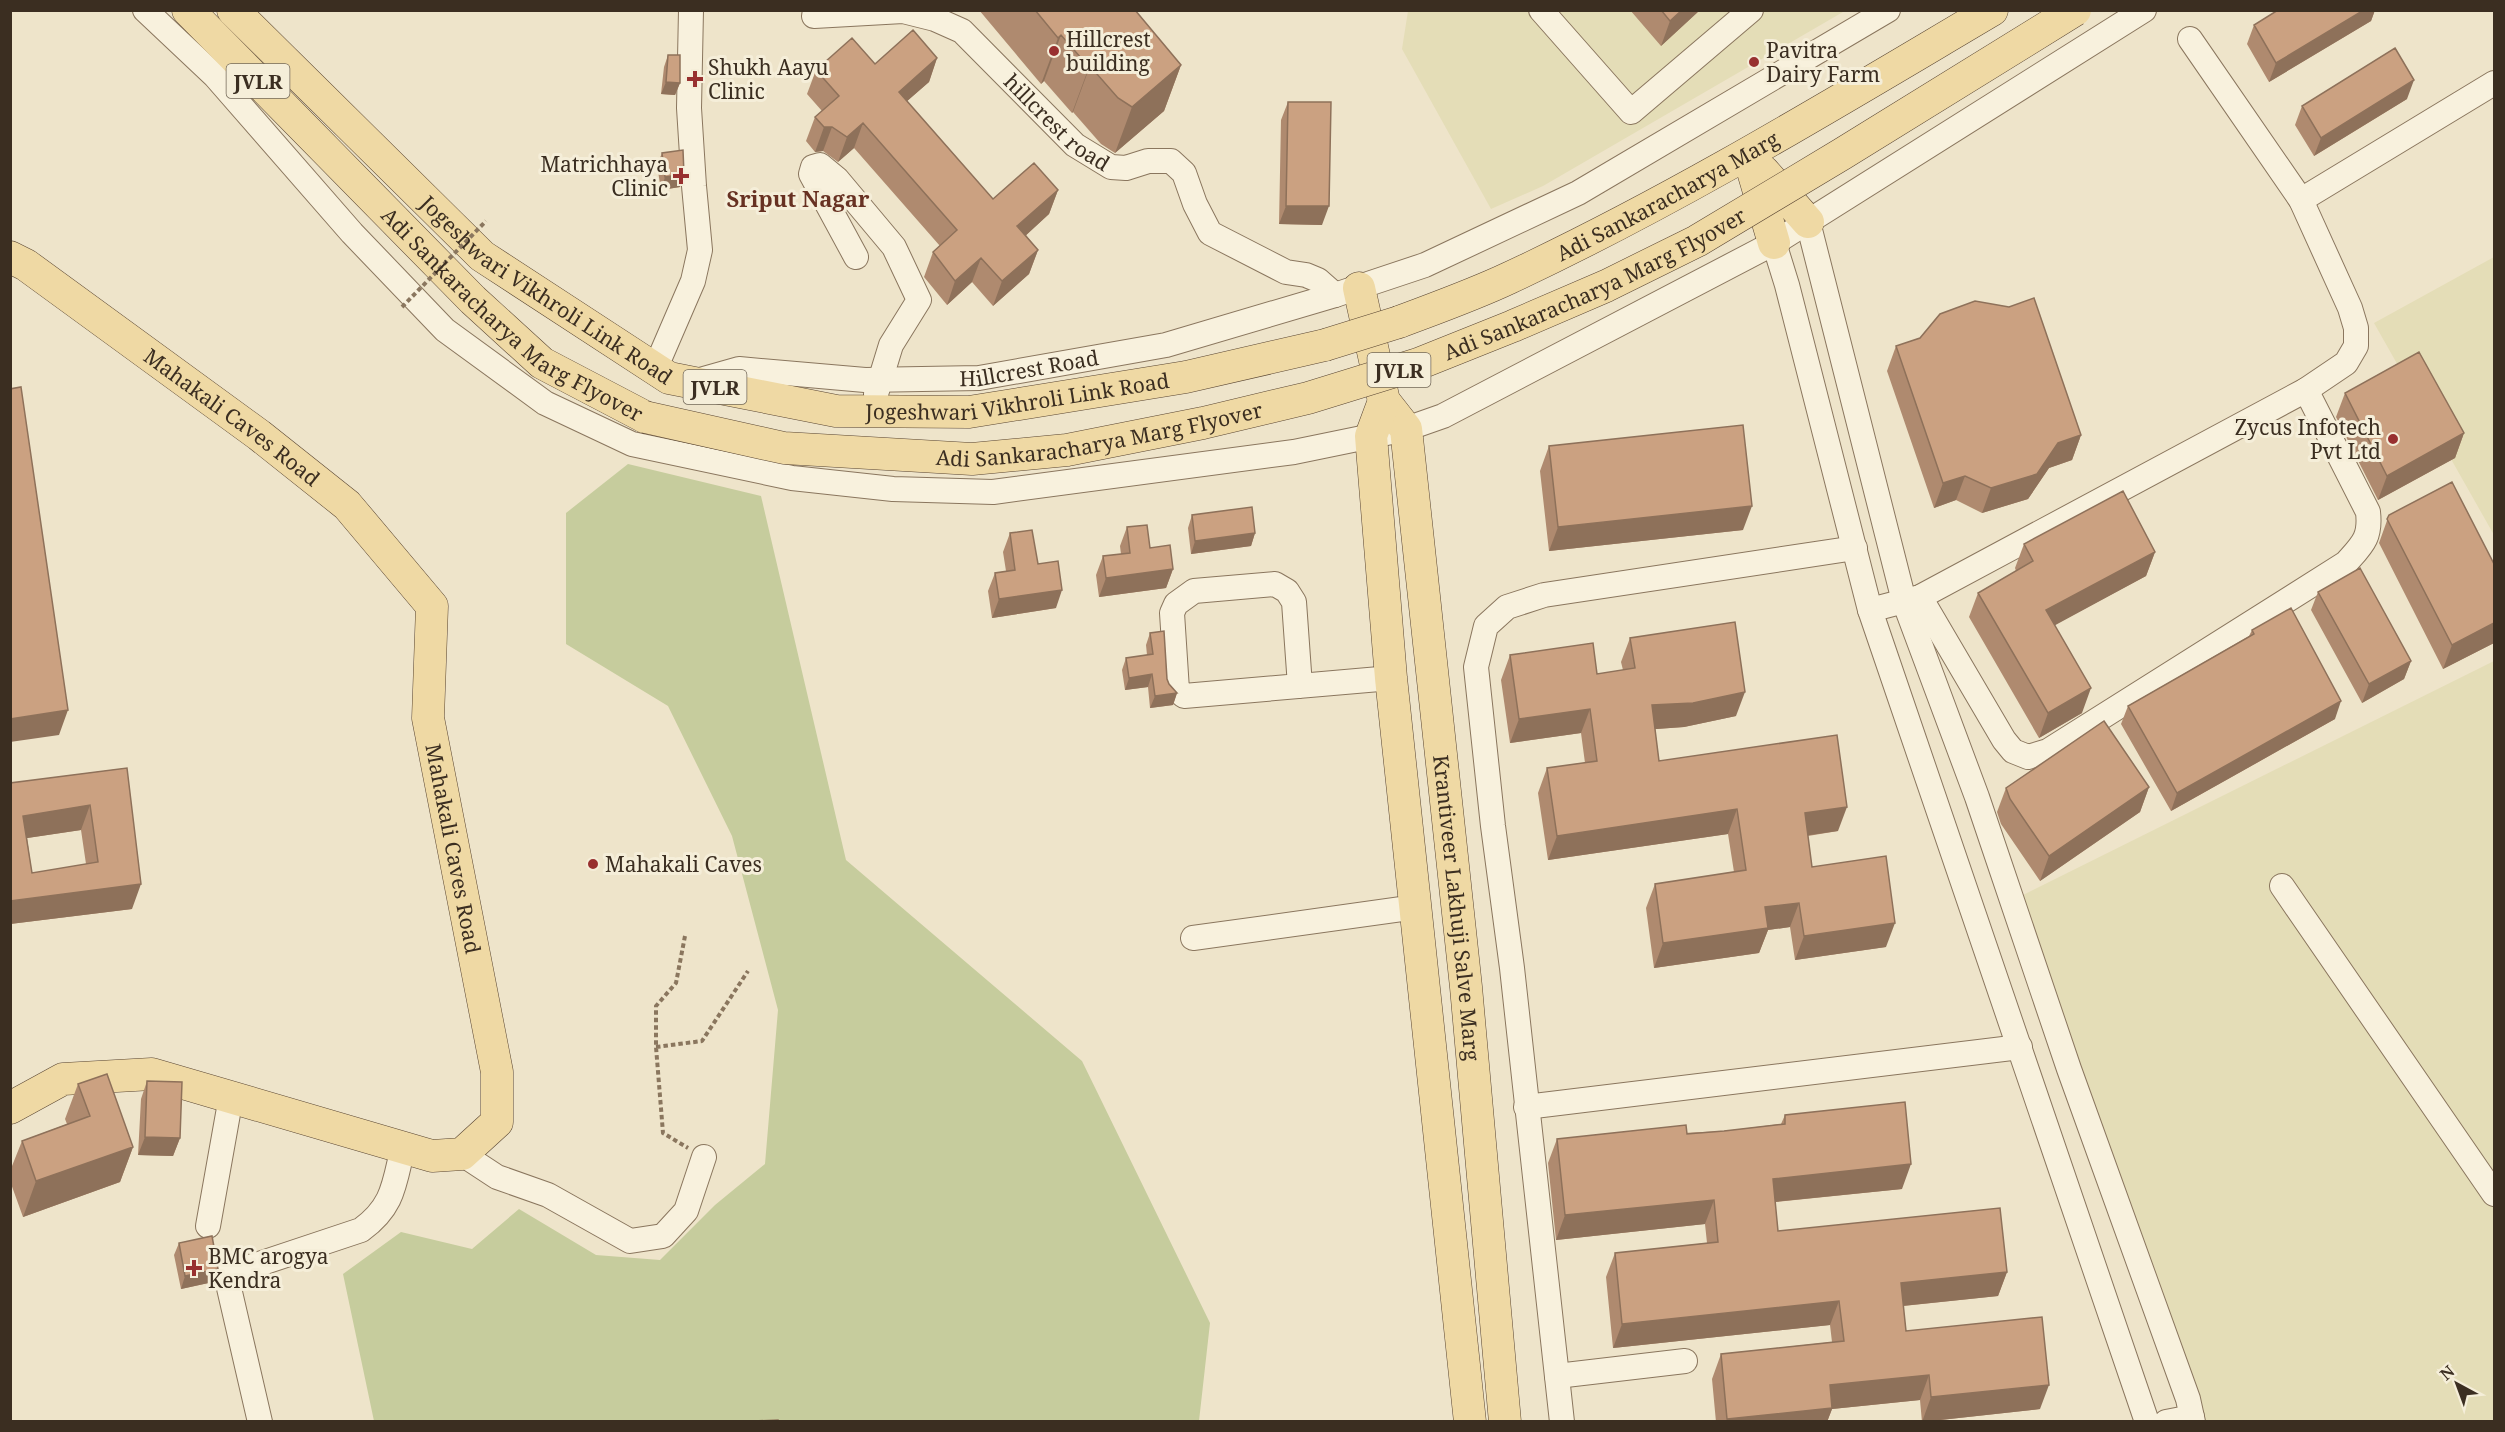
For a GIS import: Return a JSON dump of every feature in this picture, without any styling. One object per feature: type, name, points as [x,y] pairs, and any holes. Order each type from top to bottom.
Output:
[{"type":"main road","name":"Adi Sankaracharya Marg Flyover","points":[[188,10],[473,300],[542,363],[645,417],[784,448],[972,459],[1067,450],[1203,423],[1308,398],[1418,364],[1514,326],[1606,286],[1697,240],[1842,154],[2075,10]]},
{"type":"main road","name":"Jogeshwari Vikhroli Link Road","points":[[233,10],[482,256],[669,378],[836,411],[969,412],[1186,377],[1325,345]]},
{"type":"main road","name":"Adi Sankaracharya Marg","points":[[1325,345],[1399,322],[1506,280],[1583,243],[1748,154],[1992,10]]},
{"type":"main road","points":[[1748,154],[1809,222]]},
{"type":"main road","points":[[1748,154],[1774,243]]},
{"type":"main road","name":"Mahakali Caves Road","points":[[10,258],[26,265],[231,415],[347,505],[432,606],[428,718],[497,1072],[497,1122],[462,1154]]},
{"type":"main road","points":[[1347,292],[1384,401],[1406,429]]},
{"type":"main road","name":"Krantiveer Lakhuji Salve Marg","points":[[1384,401],[1371,436],[1391,678],[1470,1422]]},
{"type":"main road","name":"Krantiveer Lakhuji Salve Marg","points":[[1406,429],[1466,987],[1505,1422]]},
{"type":"main road","points":[[10,1108],[63,1079],[152,1074],[432,1156],[462,1154]]},
{"type":"street","points":[[145,10],[215,76],[352,233],[445,330],[545,403],[632,444],[792,478],[893,489],[993,492],[1294,452],[1406,429],[1443,416],[1774,243],[2144,10]]},
{"type":"street","points":[[655,369],[693,281],[700,250],[690,108],[691,10]]},
{"type":"street","points":[[1541,10],[1631,111],[1751,10]]},
{"type":"street","name":"Hillcrest Road","points":[[691,382],[739,369],[881,379],[980,378],[1166,345],[1347,292],[1425,265],[1578,193],[1888,10]]},
{"type":"street","name":"hillcrest road","points":[[814,16],[903,11],[935,19],[962,31],[1075,145],[1092,157],[1111,167],[1126,168],[1148,161],[1172,161],[1184,172],[1195,204],[1210,233],[1286,272],[1306,275],[1347,292]]},
{"type":"street","points":[[1869,610],[1912,599],[2306,390],[2346,363],[2356,346],[2350,308],[2301,200],[2190,39]]},
{"type":"street","points":[[2301,200],[2494,83]]},
{"type":"street","points":[[856,257],[811,174],[813,167],[820,165],[837,179],[894,247],[919,300],[891,345],[870,411]]},
{"type":"street","points":[[1809,222],[1912,599],[2068,1069],[2188,1399],[2193,1419],[2166,1422]]},
{"type":"street","points":[[1774,243],[1855,548],[1869,610],[2147,1422]]},
{"type":"street","points":[[1912,599],[2013,751],[2028,757],[2048,751],[2346,563],[2364,544],[2370,527],[2368,512],[2306,390]]},
{"type":"street","points":[[1562,1422],[1476,667],[1486,626],[1507,607],[1544,595],[1855,548]]},
{"type":"street","points":[[1300,686],[1294,602],[1287,591],[1275,584],[1194,591],[1176,603],[1172,613],[1177,690],[1181,695],[1300,686],[1391,678]]},
{"type":"street","points":[[2283,885],[2494,1194]]},
{"type":"street","points":[[1193,938],[1416,907]]},
{"type":"street","points":[[1527,1107],[2020,1047]]},
{"type":"street","points":[[208,1226],[231,1097]]},
{"type":"street","points":[[260,1422],[226,1275],[361,1230],[378,1218],[391,1198],[403,1147]]},
{"type":"street","points":[[462,1154],[497,1177],[549,1195],[630,1241],[663,1236],[686,1211],[704,1157]]},
{"type":"street","points":[[1557,1376],[1685,1361]]},
{"type":"path","points":[[402,307],[486,221]]},
{"type":"path","points":[[685,936],[676,983],[656,1005],[656,1047],[663,1133],[704,1157]]},
{"type":"path","points":[[656,1047],[702,1041],[748,971]]},
{"type":"shaded area","points":[[1843,10],[1543,186],[1491,209],[1402,49],[1408,11]]},
{"type":"shaded area","points":[[2494,257],[2494,535],[2374,323]]},
{"type":"shaded area","points":[[2494,661],[2494,1421],[2197,1421],[2017,898]]},
{"type":"green space","points":[[628,464],[761,496],[846,860],[1082,1061],[1210,1323],[1199,1421],[374,1421],[343,1274],[401,1232],[472,1249],[519,1209],[596,1255],[660,1260],[715,1205],[765,1164],[778,1010],[732,836],[668,706],[566,644],[566,513]]},
{"type":"building","points":[[1035,10],[1135,10],[1181,65],[1132,107],[1118,98],[1061,35],[1058,38]]},
{"type":"building","points":[[1661,10],[1682,10],[1670,21]]},
{"type":"building","points":[[2278,10],[2364,10],[2276,63],[2254,25]]},
{"type":"building","points":[[913,30],[937,58],[899,92],[993,199],[1034,163],[1058,190],[1017,226],[1038,250],[1002,281],[981,258],[955,281],[933,252],[957,230],[863,123],[847,137],[832,127],[824,127],[815,117],[839,96],[816,70],[852,38],[875,64]]},
{"type":"building","points":[[2395,48],[2414,80],[2321,138],[2302,106]]},
{"type":"building","points":[[668,55],[680,55],[680,83],[666,82]]},
{"type":"building","points":[[1288,102],[1331,102],[1329,206],[1286,206]]},
{"type":"building","points":[[683,150],[684,174],[665,177],[662,153]]},
{"type":"building","points":[[2034,298],[2081,435],[2058,443],[2037,474],[1991,488],[1965,476],[1943,483],[1896,346],[1920,338],[1940,314],[1975,301],[2009,307]]},
{"type":"building","points":[[2419,352],[2464,433],[2387,476],[2345,393]]},
{"type":"building","points":[[21,387],[68,710],[10,719],[10,389]]},
{"type":"building","points":[[1743,425],[1752,506],[1558,527],[1549,446]]},
{"type":"building","points":[[2452,482],[2494,564],[2494,623],[2452,645],[2387,519],[2389,515]]},
{"type":"building","points":[[2123,491],[2155,552],[2046,610],[2091,688],[2048,713],[1978,593],[2033,561],[2024,544]]},
{"type":"building","points":[[1252,507],[1255,533],[1195,541],[1192,515]]},
{"type":"building","points":[[1147,525],[1150,548],[1170,545],[1173,569],[1106,578],[1103,556],[1130,553],[1127,527]]},
{"type":"building","points":[[1032,530],[1038,564],[1058,561],[1062,590],[999,599],[995,573],[1015,570],[1010,533]]},
{"type":"building","points":[[2360,568],[2411,661],[2369,684],[2318,592]]},
{"type":"building","points":[[2291,608],[2341,701],[2177,793],[2128,706],[2254,634],[2252,630]]},
{"type":"building","points":[[1735,622],[1745,692],[1693,703],[1652,705],[1659,761],[1837,735],[1847,807],[1805,813],[1812,867],[1886,856],[1895,923],[1804,936],[1799,903],[1765,907],[1768,928],[1663,943],[1655,884],[1746,870],[1737,809],[1557,836],[1547,768],[1597,761],[1590,709],[1519,719],[1510,655],[1593,643],[1597,674],[1635,668],[1630,638]]},
{"type":"building","points":[[1164,631],[1167,679],[1177,693],[1155,696],[1152,674],[1129,678],[1126,658],[1153,654],[1150,633]]},
{"type":"building","points":[[2104,721],[2149,787],[2049,856],[2010,799],[2006,788]]},
{"type":"building","points":[[127,768],[141,884],[10,901],[10,783]],"holes":[[[90,805],[98,862],[32,873],[23,816]]]},
{"type":"building","points":[[107,1074],[133,1147],[36,1181],[22,1141],[90,1116],[78,1084]]},
{"type":"building","points":[[147,1081],[182,1082],[180,1138],[145,1137]]},
{"type":"building","points":[[1905,1102],[1911,1164],[1773,1179],[1778,1231],[2000,1208],[2007,1272],[1901,1283],[1906,1331],[2042,1317],[2049,1385],[1931,1397],[1929,1375],[1830,1385],[1832,1408],[1727,1419],[1721,1354],[1844,1341],[1839,1301],[1622,1324],[1615,1253],[1718,1242],[1714,1200],[1565,1215],[1557,1139],[1686,1125],[1687,1134],[1724,1131],[1785,1124],[1785,1115]]},
{"type":"building","points":[[212,1236],[218,1269],[185,1276],[179,1243]]},
{"type":"building","points":[[778,1420],[778,1422],[732,1422]]},
{"type":"place","name":"Hillcrest building","points":[[1054,51]]},
{"type":"place","name":"Pavitra Dairy Farm","points":[[1754,62]]},
{"type":"place","name":"Shukh Aayu Clinic","points":[[695,79]]},
{"type":"place","name":"Matrichhaya Clinic","points":[[681,176]]},
{"type":"place","name":"Zycus Infotech Pvt Ltd","points":[[2393,439]]},
{"type":"place","name":"Mahakali Caves","points":[[593,864]]},
{"type":"place","name":"BMC arogya Kendra","points":[[194,1268]]},
{"type":"district","name":"Sriput Nagar","points":[[798,198]]}]
